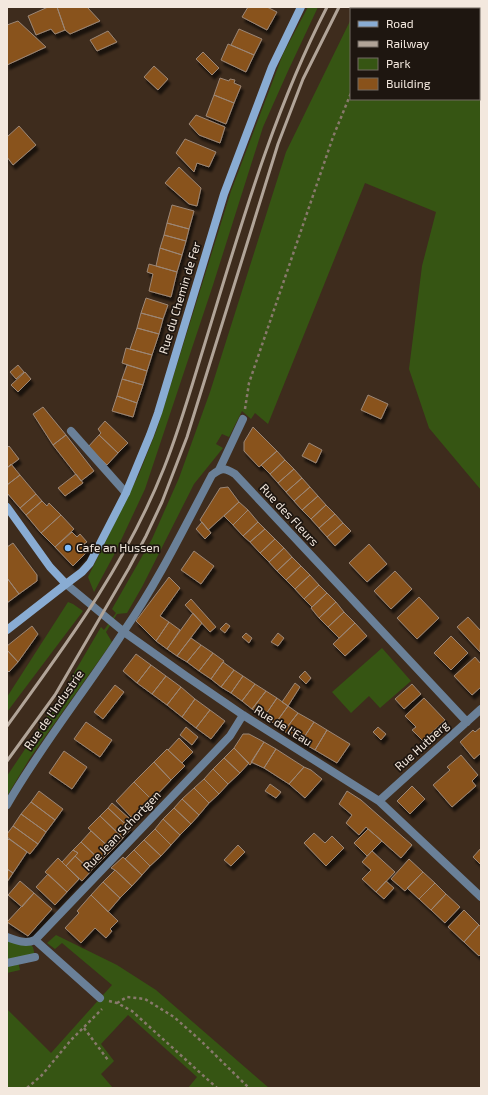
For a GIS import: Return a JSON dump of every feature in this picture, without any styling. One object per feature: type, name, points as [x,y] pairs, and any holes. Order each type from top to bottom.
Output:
[{"type":"main road","name":"Rue du Chemin de Fer","points":[[7,630],[82,572],[97,552],[126,494],[158,413],[229,180],[272,66],[301,7]]},
{"type":"main road","points":[[7,507],[50,567],[66,584]]},
{"type":"street","points":[[124,632],[155,583],[212,475],[219,470],[243,419]]},
{"type":"street","points":[[71,431],[126,494]]},
{"type":"street","name":"Rue des Fleurs","points":[[219,470],[227,470],[235,474],[467,722]]},
{"type":"street","name":"Rue de l'Eau","points":[[66,584],[124,632],[186,676],[243,715],[379,801],[481,897]]},
{"type":"street","name":"Rue de l'Industrie","points":[[7,805],[39,752],[124,632]]},
{"type":"street","name":"Rue Hutberg","points":[[379,801],[481,709]]},
{"type":"street","name":"Rue Jean Schortgen","points":[[35,940],[230,736],[243,715]]},
{"type":"street","points":[[7,937],[28,943],[35,940],[100,998]]},
{"type":"street","points":[[7,962],[35,957]]},
{"type":"path","points":[[243,419],[250,383],[333,137],[350,95]]},
{"type":"path","points":[[217,1088],[132,1011],[117,1003],[127,997],[145,999],[174,1017],[249,1088]]},
{"type":"path","points":[[27,1088],[42,1075],[71,1040],[109,1001]]},
{"type":"path","points":[[84,1028],[108,1060]]},
{"type":"green space","points":[[308,7],[318,7],[263,127],[213,285],[145,489],[115,553],[94,592],[88,577],[139,474],[157,429],[231,191],[283,54]]},
{"type":"green space","points":[[481,7],[481,490],[429,428],[409,369],[422,266],[436,212],[365,183],[268,424],[255,413],[251,419],[242,411],[229,437],[222,434],[216,444],[223,448],[194,484],[142,587],[127,613],[117,614],[106,632],[112,642],[30,758],[7,796],[7,776],[60,697],[101,627],[104,630],[116,613],[112,609],[152,539],[179,478],[210,392],[286,152],[350,21],[350,100],[480,100],[480,8],[438,8]]},
{"type":"green space","points":[[68,602],[83,611],[7,712],[7,697]]},
{"type":"green space","points":[[382,648],[411,681],[380,708],[369,696],[351,713],[332,692]]},
{"type":"green space","points":[[56,935],[117,965],[156,990],[269,1088],[188,1088],[197,1077],[128,1015],[101,1044],[114,1061],[101,1074],[113,1088],[7,1088],[7,1009],[51,1053],[112,985],[62,943],[55,949],[47,943]]},
{"type":"green space","points":[[7,937],[28,943],[33,947],[35,957],[18,961],[20,970],[7,973]]},
{"type":"building","points":[[48,7],[57,7],[65,30],[55,34],[51,29],[36,35],[28,16]]},
{"type":"building","points":[[57,7],[87,7],[100,21],[70,34],[65,30]]},
{"type":"building","points":[[248,7],[267,7],[277,12],[267,30],[242,17]]},
{"type":"building","points":[[18,21],[46,47],[7,65],[7,25]]},
{"type":"building","points":[[239,29],[262,39],[254,55],[231,45]]},
{"type":"building","points":[[108,31],[117,42],[97,51],[90,40]]},
{"type":"building","points":[[228,44],[254,55],[246,72],[221,60]]},
{"type":"building","points":[[203,52],[219,68],[212,75],[196,59]]},
{"type":"building","points":[[154,66],[168,79],[158,90],[144,77]]},
{"type":"building","points":[[220,78],[229,81],[230,79],[235,80],[234,83],[241,86],[234,103],[214,95]]},
{"type":"building","points":[[214,95],[234,103],[226,124],[206,116]]},
{"type":"building","points":[[196,115],[225,127],[220,143],[199,135],[189,124]]},
{"type":"building","points":[[19,126],[36,145],[13,165],[7,157],[7,137]]},
{"type":"building","points":[[185,139],[216,152],[209,167],[197,163],[194,172],[176,153]]},
{"type":"building","points":[[179,167],[201,188],[197,206],[189,204],[165,183]]},
{"type":"building","points":[[172,205],[194,211],[189,229],[167,223]]},
{"type":"building","points":[[167,223],[189,229],[186,241],[164,235]]},
{"type":"building","points":[[164,235],[186,241],[182,255],[160,248]]},
{"type":"building","points":[[160,248],[182,255],[177,272],[156,266]]},
{"type":"building","points":[[149,264],[177,272],[171,297],[149,291],[153,274],[147,272]]},
{"type":"building","points":[[146,298],[168,305],[163,319],[141,313]]},
{"type":"building","points":[[141,313],[163,319],[159,334],[137,328]]},
{"type":"building","points":[[137,328],[159,334],[152,355],[130,349]]},
{"type":"building","points":[[126,348],[152,355],[147,371],[122,363]]},
{"type":"building","points":[[18,365],[24,372],[16,379],[10,372]]},
{"type":"building","points":[[127,365],[147,371],[143,385],[122,379]]},
{"type":"building","points":[[25,372],[31,379],[18,392],[11,385]]},
{"type":"building","points":[[122,379],[143,385],[137,403],[117,396]]},
{"type":"building","points":[[368,395],[388,404],[381,419],[361,410]]},
{"type":"building","points":[[117,396],[137,403],[133,417],[112,411]]},
{"type":"building","points":[[43,407],[66,435],[53,445],[33,414]]},
{"type":"building","points":[[105,421],[128,443],[118,453],[99,435],[101,433],[98,429]]},
{"type":"building","points":[[253,427],[277,451],[259,467],[244,451],[244,442]]},
{"type":"building","points":[[66,435],[94,471],[81,481],[53,445]]},
{"type":"building","points":[[99,435],[118,453],[107,465],[88,447]]},
{"type":"building","points":[[309,443],[322,450],[316,463],[302,456]]},
{"type":"building","points":[[9,446],[19,459],[7,468],[7,448]]},
{"type":"building","points":[[277,451],[285,460],[270,474],[261,465]]},
{"type":"building","points":[[285,460],[294,469],[278,483],[270,474]]},
{"type":"building","points":[[11,464],[20,475],[7,485],[7,468]]},
{"type":"building","points":[[294,469],[302,478],[286,492],[278,483]]},
{"type":"building","points":[[76,474],[83,483],[65,496],[58,488]]},
{"type":"building","points":[[20,475],[36,494],[20,508],[7,493],[7,485]]},
{"type":"building","points":[[302,478],[310,487],[294,501],[286,492]]},
{"type":"building","points":[[228,487],[239,502],[208,530],[200,520],[220,488]]},
{"type":"building","points":[[310,487],[318,496],[302,510],[294,501]]},
{"type":"building","points":[[36,494],[42,501],[26,515],[20,508]]},
{"type":"building","points":[[318,496],[326,505],[311,519],[302,510]]},
{"type":"building","points":[[42,501],[47,506],[49,503],[61,515],[41,533],[26,515]]},
{"type":"building","points":[[239,502],[248,510],[233,525],[224,516]]},
{"type":"building","points":[[326,505],[335,514],[319,528],[311,519]]},
{"type":"building","points":[[248,510],[258,522],[243,536],[233,525]]},
{"type":"building","points":[[335,514],[343,523],[327,537],[319,528]]},
{"type":"building","points":[[61,515],[74,529],[55,547],[41,533]]},
{"type":"building","points":[[202,522],[211,533],[205,539],[196,529]]},
{"type":"building","points":[[258,522],[265,529],[250,542],[243,536]]},
{"type":"building","points":[[343,523],[351,531],[335,546],[327,537]]},
{"type":"building","points":[[265,529],[275,539],[260,553],[250,542]]},
{"type":"building","points":[[72,532],[77,537],[80,534],[87,542],[84,544],[89,550],[73,566],[55,547]]},
{"type":"building","points":[[275,539],[284,548],[269,562],[260,553]]},
{"type":"building","points":[[13,543],[37,575],[37,581],[19,594],[7,578],[7,547]]},
{"type":"building","points":[[369,544],[387,564],[367,582],[349,563]]},
{"type":"building","points":[[284,548],[292,557],[277,571],[269,562]]},
{"type":"building","points":[[194,551],[214,566],[201,584],[181,570]]},
{"type":"building","points":[[292,557],[301,566],[286,580],[277,571]]},
{"type":"building","points":[[301,566],[310,575],[295,589],[286,580]]},
{"type":"building","points":[[395,571],[412,589],[391,609],[374,591]]},
{"type":"building","points":[[310,575],[319,585],[304,599],[295,589]]},
{"type":"building","points":[[169,577],[180,588],[160,616],[169,622],[156,641],[136,621]]},
{"type":"building","points":[[7,578],[19,594],[7,603]]},
{"type":"building","points":[[319,585],[327,593],[312,607],[304,599]]},
{"type":"building","points":[[327,593],[336,602],[319,618],[311,608]]},
{"type":"building","points":[[419,597],[439,618],[417,639],[397,618]]},
{"type":"building","points":[[191,599],[216,627],[210,632],[185,605]]},
{"type":"building","points":[[336,602],[344,612],[328,627],[319,618]]},
{"type":"building","points":[[344,612],[355,623],[339,638],[328,627]]},
{"type":"building","points":[[193,613],[202,623],[177,656],[167,649]]},
{"type":"building","points":[[468,617],[481,631],[480,652],[457,627]]},
{"type":"building","points":[[169,622],[180,630],[167,649],[156,641]]},
{"type":"building","points":[[226,623],[230,626],[225,633],[220,629]]},
{"type":"building","points":[[355,623],[367,636],[345,656],[333,644]]},
{"type":"building","points":[[32,626],[38,634],[18,662],[7,650],[7,646]]},
{"type":"building","points":[[246,633],[252,638],[249,643],[242,637]]},
{"type":"building","points":[[278,633],[284,638],[278,646],[271,642]]},
{"type":"building","points":[[451,636],[468,653],[451,670],[434,653]]},
{"type":"building","points":[[191,638],[201,645],[187,662],[177,656]]},
{"type":"building","points":[[201,645],[213,653],[199,671],[187,662]]},
{"type":"building","points":[[7,650],[18,662],[9,672],[7,670]]},
{"type":"building","points":[[213,653],[224,661],[211,679],[199,671]]},
{"type":"building","points":[[136,654],[151,665],[137,683],[123,671]]},
{"type":"building","points":[[475,657],[481,664],[481,687],[472,695],[454,676]]},
{"type":"building","points":[[223,662],[234,670],[221,687],[211,679]]},
{"type":"building","points":[[151,665],[166,676],[152,694],[137,683]]},
{"type":"building","points":[[234,670],[243,676],[231,693],[221,687]]},
{"type":"building","points":[[305,671],[311,678],[306,684],[299,677]]},
{"type":"building","points":[[166,676],[181,687],[167,705],[152,694]]},
{"type":"building","points":[[243,676],[255,684],[242,701],[231,693]]},
{"type":"building","points":[[295,683],[300,687],[288,706],[282,702]]},
{"type":"building","points":[[255,684],[266,691],[252,709],[242,701]]},
{"type":"building","points":[[412,684],[421,694],[404,709],[395,699]]},
{"type":"building","points":[[115,685],[124,692],[103,719],[94,712]]},
{"type":"building","points":[[181,687],[195,699],[182,717],[167,705]]},
{"type":"building","points":[[266,691],[277,698],[264,717],[252,709]]},
{"type":"building","points":[[277,698],[288,706],[275,724],[264,717]]},
{"type":"building","points":[[424,698],[445,720],[423,741],[412,730],[416,727],[405,716]]},
{"type":"building","points":[[195,699],[210,710],[196,728],[182,717]]},
{"type":"building","points":[[288,706],[298,713],[284,731],[275,724]]},
{"type":"building","points":[[210,710],[225,721],[211,739],[196,728]]},
{"type":"building","points":[[298,713],[314,722],[301,742],[284,731]]},
{"type":"building","points":[[86,722],[112,740],[100,757],[74,739]]},
{"type":"building","points":[[314,722],[327,730],[315,750],[301,742]]},
{"type":"building","points":[[186,727],[198,737],[192,745],[180,735]]},
{"type":"building","points":[[378,727],[386,734],[381,740],[373,732]]},
{"type":"building","points":[[481,727],[481,753],[474,759],[460,742],[473,730],[475,732]]},
{"type":"building","points":[[327,730],[350,744],[337,763],[315,750]]},
{"type":"building","points":[[243,734],[249,734],[264,742],[250,765],[234,748]]},
{"type":"building","points":[[179,738],[193,752],[182,763],[168,750]]},
{"type":"building","points":[[264,742],[276,749],[264,768],[251,762]]},
{"type":"building","points":[[234,748],[249,763],[240,773],[224,758]]},
{"type":"building","points":[[167,749],[185,766],[171,780],[154,762]]},
{"type":"building","points":[[276,749],[304,767],[289,784],[264,768]]},
{"type":"building","points":[[64,751],[87,767],[72,789],[49,773]]},
{"type":"building","points":[[461,755],[478,775],[472,781],[476,786],[452,807],[433,785],[450,770],[447,767]]},
{"type":"building","points":[[224,758],[240,773],[228,784],[213,769]]},
{"type":"building","points":[[154,762],[171,780],[152,800],[134,782]]},
{"type":"building","points":[[304,767],[311,770],[322,779],[305,798],[289,784]]},
{"type":"building","points":[[213,769],[228,784],[219,794],[204,779]]},
{"type":"building","points":[[204,779],[219,794],[209,803],[194,788]]},
{"type":"building","points":[[134,782],[152,800],[133,819],[116,801]]},
{"type":"building","points":[[270,784],[281,792],[276,798],[265,791]]},
{"type":"building","points":[[412,786],[425,799],[410,814],[397,801]]},
{"type":"building","points":[[194,788],[209,803],[199,815],[182,799]]},
{"type":"building","points":[[39,791],[63,809],[55,820],[31,802]]},
{"type":"building","points":[[347,791],[361,800],[412,845],[401,858],[366,827],[359,835],[346,823],[352,815],[339,804]]},
{"type":"building","points":[[182,799],[199,815],[191,824],[174,808]]},
{"type":"building","points":[[31,802],[55,820],[46,832],[21,814]]},
{"type":"building","points":[[112,803],[130,819],[125,824],[108,808]]},
{"type":"building","points":[[108,808],[131,829],[123,838],[100,816]]},
{"type":"building","points":[[174,808],[191,824],[180,835],[163,819]]},
{"type":"building","points":[[21,814],[46,832],[38,844],[13,826]]},
{"type":"building","points":[[100,816],[123,838],[112,850],[88,828]]},
{"type":"building","points":[[163,819],[180,835],[171,845],[155,829]]},
{"type":"building","points":[[13,826],[38,844],[30,854],[7,837],[7,834]]},
{"type":"building","points":[[155,829],[171,845],[161,856],[144,840]]},
{"type":"building","points":[[368,829],[382,841],[367,856],[354,843]]},
{"type":"building","points":[[91,831],[112,850],[101,861],[81,842]]},
{"type":"building","points":[[314,833],[325,843],[332,836],[344,848],[326,866],[304,843]]},
{"type":"building","points":[[9,839],[27,852],[13,873],[7,869],[7,841]]},
{"type":"building","points":[[144,840],[161,856],[150,866],[134,850]]},
{"type":"building","points":[[81,842],[101,861],[91,871],[75,856],[78,853],[73,850]]},
{"type":"building","points":[[238,845],[245,852],[231,866],[224,860]]},
{"type":"building","points":[[481,848],[481,865],[473,857]]},
{"type":"building","points":[[73,850],[78,853],[66,866],[62,862]]},
{"type":"building","points":[[134,850],[150,866],[142,875],[125,859]]},
{"type":"building","points":[[372,851],[395,872],[376,892],[362,879],[371,870],[362,862]]},
{"type":"building","points":[[75,856],[91,871],[82,881],[66,866]]},
{"type":"building","points":[[123,857],[142,875],[132,886],[111,868]]},
{"type":"building","points":[[58,858],[79,879],[67,892],[45,872]]},
{"type":"building","points":[[409,859],[423,872],[405,891],[391,879]]},
{"type":"building","points":[[7,869],[13,873],[7,882]]},
{"type":"building","points":[[115,870],[132,886],[120,898],[103,882]]},
{"type":"building","points":[[423,872],[435,883],[419,899],[407,888]]},
{"type":"building","points":[[48,874],[67,892],[55,905],[36,887]]},
{"type":"building","points":[[20,881],[34,893],[22,907],[8,895]]},
{"type":"building","points":[[386,881],[394,888],[384,899],[376,892]]},
{"type":"building","points":[[103,882],[120,898],[108,912],[91,895]]},
{"type":"building","points":[[435,883],[446,894],[431,910],[419,899]]},
{"type":"building","points":[[34,893],[52,909],[28,936],[7,922]]},
{"type":"building","points":[[446,894],[460,907],[445,923],[431,910]]},
{"type":"building","points":[[91,895],[118,921],[110,929],[112,931],[106,938],[95,928],[81,943],[65,928],[79,913],[77,911]]},
{"type":"building","points":[[464,910],[479,925],[464,942],[448,927]]},
{"type":"building","points":[[479,925],[481,927],[481,954],[479,956],[464,942]]},
{"type":"railway","points":[[7,726],[52,664],[94,602],[132,538],[149,504],[181,422],[244,215],[273,130],[307,47],[327,7]]},
{"type":"railway","points":[[7,761],[55,695],[129,568],[162,502],[187,437],[278,144],[303,79],[339,7]]},
{"type":"place","name":"Cafe an Hussen","points":[[68,548]]}]
